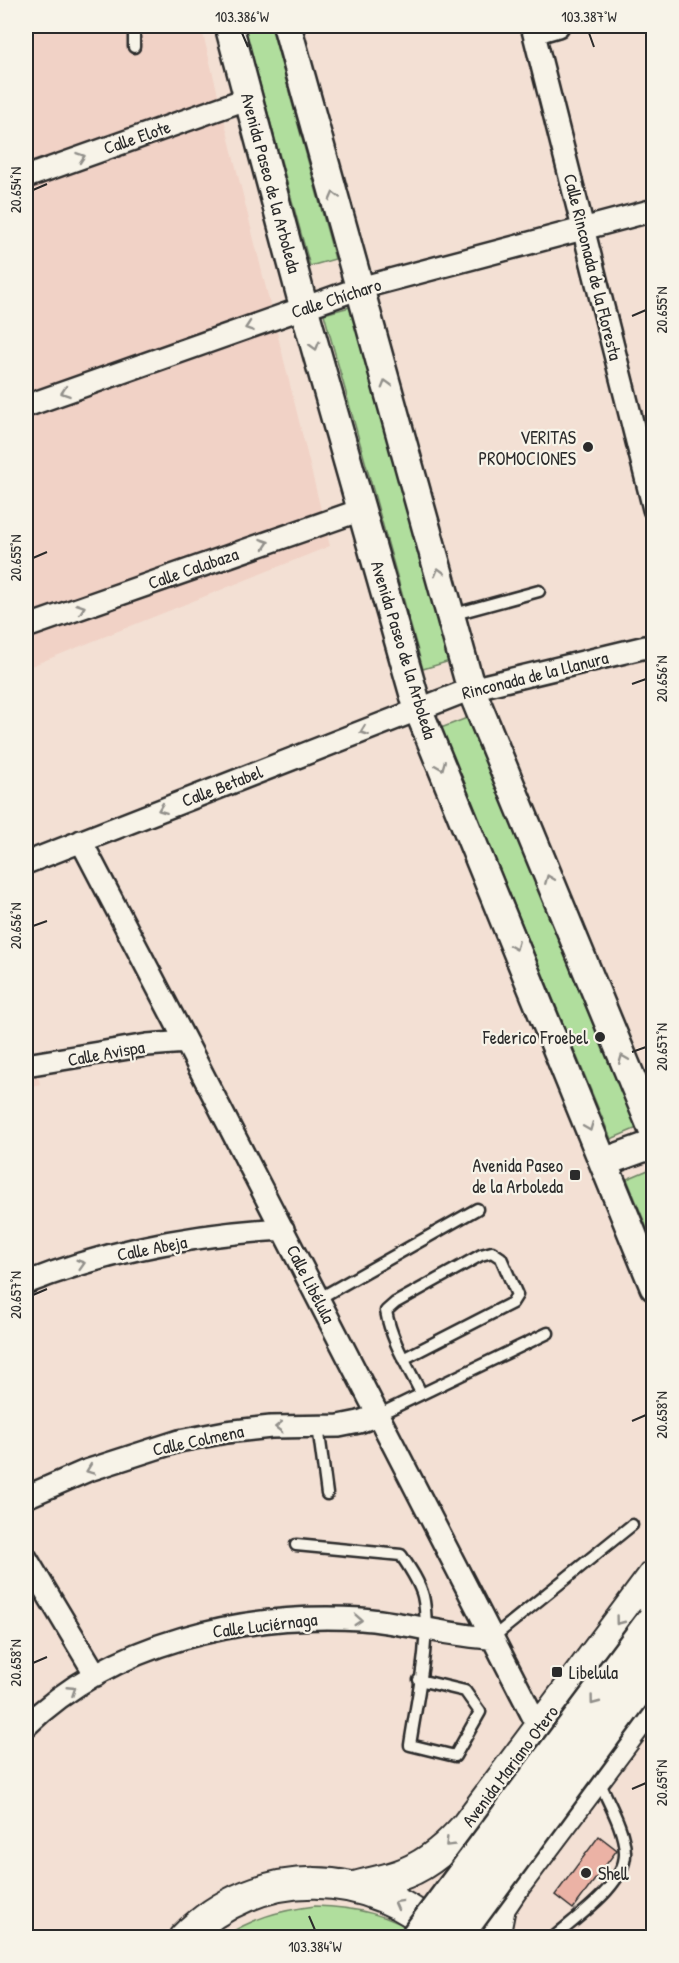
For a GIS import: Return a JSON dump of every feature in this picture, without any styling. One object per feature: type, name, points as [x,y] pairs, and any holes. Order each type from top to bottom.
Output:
[{"type":"main road","name":"Avenida Mariano Otero","points":[[355,1887],[404,1874],[426,1862],[446,1847],[467,1825],[654,1575]]},
{"type":"main road","name":"Avenida Mariano Otero","points":[[417,1938],[654,1620]]},
{"type":"main road","points":[[500,1907],[491,1884],[494,1876],[654,1653]]},
{"type":"main road","points":[[454,1938],[654,1666]]},
{"type":"main road","points":[[494,1938],[500,1907],[654,1700]]},
{"type":"main road","points":[[171,1938],[234,1900],[273,1886],[314,1882],[355,1887],[394,1900],[429,1922],[446,1938]]},
{"type":"main road","points":[[184,1938],[200,1922],[234,1900]]},
{"type":"street","name":"Avenida Paseo de la Arboleda","points":[[229,26],[304,308],[418,710],[654,1287]]},
{"type":"street","points":[[287,26],[471,689],[654,1132]]},
{"type":"street","points":[[533,29],[558,26]]},
{"type":"street","name":"Calle Rinconada de la Floresta","points":[[533,29],[584,229],[647,452],[654,509]]},
{"type":"street","name":"Calle Elote","points":[[26,177],[249,98]]},
{"type":"street","name":"Calle Chícharo","points":[[26,406],[360,288],[654,210]]},
{"type":"street","name":"Calle Calabaza","points":[[26,627],[361,510]]},
{"type":"street","name":"Rinconada de la Llanura","points":[[418,710],[471,689],[654,645]]},
{"type":"street","name":"Calle Betabel","points":[[26,863],[418,710]]},
{"type":"street","name":"Calle Libélula","points":[[81,841],[539,1728]]},
{"type":"street","name":"Calle Avispa","points":[[26,1065],[147,1045],[186,1042]]},
{"type":"street","points":[[604,1162],[654,1143]]},
{"type":"street","name":"Calle Abeja","points":[[26,1282],[99,1259],[150,1247],[245,1231],[282,1229]]},
{"type":"street","name":"Calle Colmena","points":[[26,1497],[86,1471],[180,1441],[226,1432],[271,1427],[339,1426],[378,1415]]},
{"type":"street","points":[[26,1558],[96,1675]]},
{"type":"street","name":"Calle Luciérnaga","points":[[26,1726],[50,1704],[96,1675],[140,1654],[221,1628],[253,1623],[333,1618],[492,1638]]},
{"type":"lane","points":[[134,26],[134,47]]},
{"type":"lane","points":[[451,615],[539,591]]},
{"type":"lane","points":[[318,1299],[477,1209]]},
{"type":"lane","points":[[403,1359],[512,1303],[517,1295],[501,1258],[492,1252],[481,1255],[395,1303],[386,1311],[388,1323],[403,1359],[421,1394]]},
{"type":"lane","points":[[378,1415],[548,1333]]},
{"type":"lane","points":[[318,1426],[327,1494]]},
{"type":"lane","points":[[492,1638],[632,1525]]},
{"type":"lane","points":[[296,1545],[401,1555],[423,1595],[426,1629],[410,1745],[455,1756],[480,1712],[465,1691],[419,1680]]},
{"type":"lane","points":[[553,1938],[611,1887],[622,1871],[626,1854],[622,1835],[597,1775]]},
{"type":"shaded area","points":[[26,26],[201,26],[330,546],[26,668]]},
{"type":"shaded area","points":[[26,1029],[40,1084],[26,1088]]},
{"type":"green space","points":[[244,26],[271,26],[335,259],[310,266]]},
{"type":"green space","points":[[350,307],[450,661],[423,669],[324,314]]},
{"type":"green space","points":[[467,718],[637,1128],[611,1139],[441,728]]},
{"type":"green space","points":[[653,1168],[653,1243],[627,1179]]},
{"type":"green space","points":[[315,1906],[372,1913],[399,1923],[424,1938],[221,1938],[266,1916]]},
{"type":"building","name":"Shell","points":[[599,1836],[617,1850],[573,1909],[555,1895]]},
{"type":"place","name":"VERITAS PROMOCIONES","points":[[588,447]]},
{"type":"place","name":"Federico Froebel","points":[[600,1037]]},
{"type":"place","name":"Avenida Paseo de la Arboleda","points":[[575,1175]]},
{"type":"place","name":"Libelula","points":[[557,1672]]},
{"type":"place","name":"Shell","points":[[586,1873]]}]
